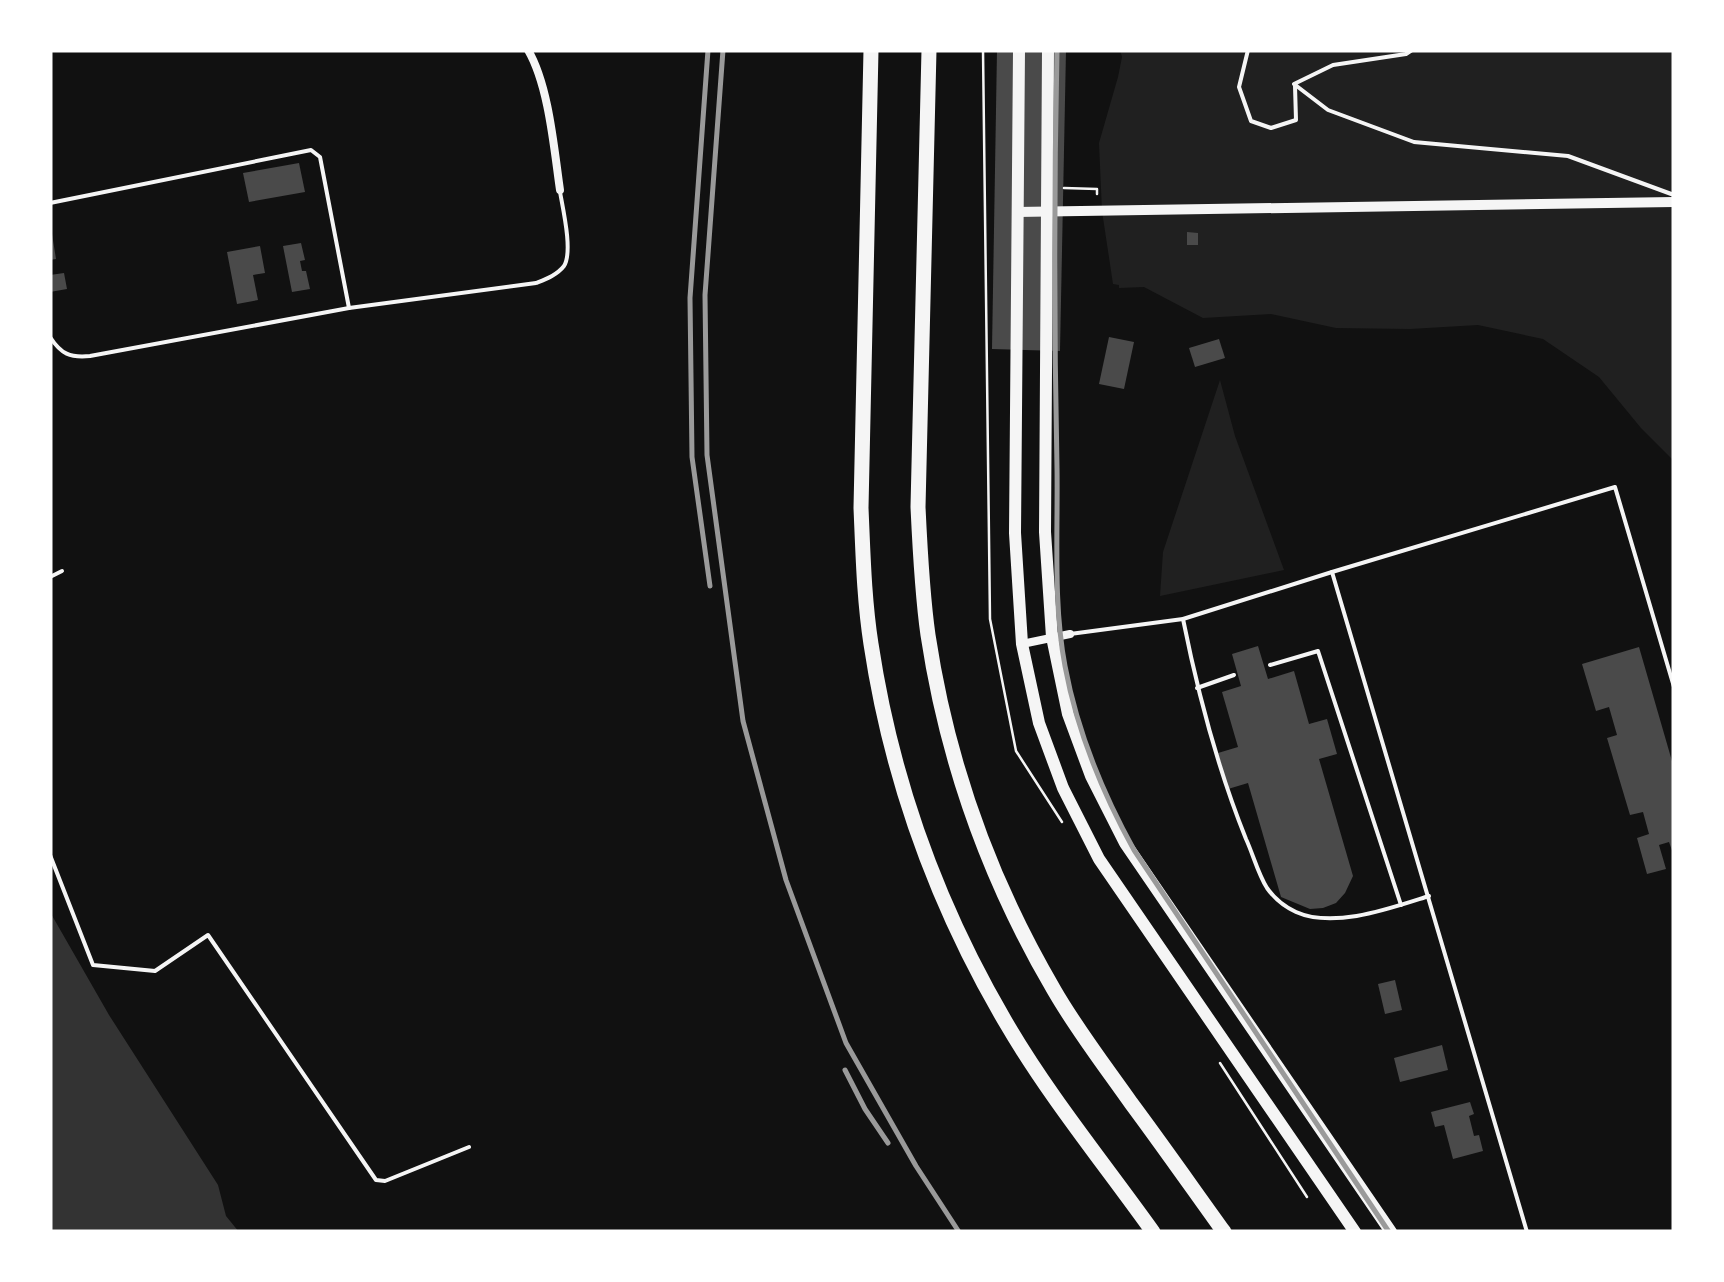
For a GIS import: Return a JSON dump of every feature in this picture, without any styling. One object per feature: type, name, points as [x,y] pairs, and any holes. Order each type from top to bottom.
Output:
[{"type":"highway","points":[[872,50],[860,508],[871,642],[883,709],[920,839],[973,963],[1042,1079],[1154,1232]]},
{"type":"highway","points":[[929,50],[918,507],[928,634],[947,728],[969,804],[1024,937],[1090,1046],[1224,1232]]},
{"type":"main road","points":[[1018,50],[1015,533],[1022,644],[1039,722],[1063,788],[1099,858],[1354,1232]]},
{"type":"main road","points":[[1048,50],[1044,532],[1052,637],[1068,714],[1091,776],[1125,843],[1391,1232]]},
{"type":"street","points":[[528,50],[536,64],[560,190]]},
{"type":"street","points":[[1017,212],[1674,202]]},
{"type":"street","points":[[1022,644],[1070,634]]},
{"type":"lane","points":[[1248,50],[1239,86],[1251,121],[1270,128],[1296,120],[1294,84]]},
{"type":"lane","points":[[1294,84],[1333,65],[1412,50]]},
{"type":"lane","points":[[1294,84],[1328,110],[1414,142],[1568,156],[1674,194]]},
{"type":"lane","points":[[50,203],[311,150],[320,156],[350,308]]},
{"type":"lane","points":[[50,337],[58,350],[72,358],[90,356],[350,308],[536,283],[563,268],[568,256],[560,190]]},
{"type":"lane","points":[[1070,634],[1183,619],[1615,487],[1674,688]]},
{"type":"lane","points":[[50,577],[62,571]]},
{"type":"lane","points":[[1332,572],[1527,1232]]},
{"type":"lane","points":[[1183,619],[1197,688],[1226,791],[1266,886],[1278,900],[1294,912],[1316,919],[1345,918],[1430,896]]},
{"type":"lane","points":[[1270,665],[1318,651],[1400,905]]},
{"type":"lane","points":[[1197,688],[1234,675]]},
{"type":"lane","points":[[50,854],[93,965],[155,971],[208,935],[376,1180],[385,1181],[469,1147]]},
{"type":"path","points":[[1064,188],[1097,189]]},
{"type":"shaded area","points":[[1120,50],[1674,50],[1674,461],[1599,377],[1543,339],[1478,325],[1336,328],[1271,314],[1203,318],[1144,287],[1119,288],[1113,284],[1102,211],[1099,143],[1118,77]]},
{"type":"shaded area","points":[[1220,380],[1235,436],[1284,570],[1160,596],[1163,552]]},
{"type":"shaded area","points":[[50,912],[109,1015],[218,1185],[226,1216],[239,1232],[50,1232]]},
{"type":"building","points":[[997,50],[1066,50],[1060,351],[992,349]]},
{"type":"building","points":[[299,163],[305,192],[249,202],[243,173]]},
{"type":"building","points":[[1187,232],[1198,233],[1198,245],[1187,245]]},
{"type":"building","points":[[50,234],[56,259],[50,260]]},
{"type":"building","points":[[301,243],[305,260],[300,261],[310,289],[292,292],[283,246]]},
{"type":"building","points":[[260,246],[265,273],[253,275],[258,300],[237,304],[227,252]]},
{"type":"building","points":[[64,273],[67,289],[50,292],[50,275]]},
{"type":"building","points":[[1109,337],[1134,342],[1124,389],[1099,384]]},
{"type":"building","points":[[1219,339],[1225,358],[1195,367],[1189,348]]},
{"type":"building","points":[[1258,646],[1268,679],[1294,671],[1309,724],[1327,719],[1337,754],[1319,759],[1353,876],[1336,903],[1323,908],[1310,909],[1281,897],[1248,783],[1228,789],[1218,753],[1238,747],[1222,692],[1241,686],[1232,654]]},
{"type":"building","points":[[1639,647],[1674,768],[1674,856],[1669,842],[1659,845],[1666,869],[1647,874],[1637,838],[1649,834],[1643,812],[1630,815],[1607,738],[1617,735],[1609,707],[1596,711],[1582,664]]},
{"type":"building","points":[[1395,980],[1402,1010],[1385,1014],[1378,984]]},
{"type":"building","points":[[1442,1045],[1448,1070],[1400,1082],[1394,1058]]},
{"type":"building","points":[[1470,1102],[1474,1136],[1479,1135],[1483,1151],[1453,1159],[1444,1125],[1435,1127],[1431,1112]]},
{"type":"railway","points":[[708,50],[690,298],[692,457],[710,586]]},
{"type":"railway","points":[[723,50],[705,295],[707,455],[743,721],[786,880],[846,1043],[916,1166],[959,1232]]},
{"type":"railway","points":[[1057,50],[1057,593],[1061,642],[1076,714],[1101,783],[1134,850],[1389,1232]]},
{"type":"railway","points":[[845,1070],[888,1143]]}]
